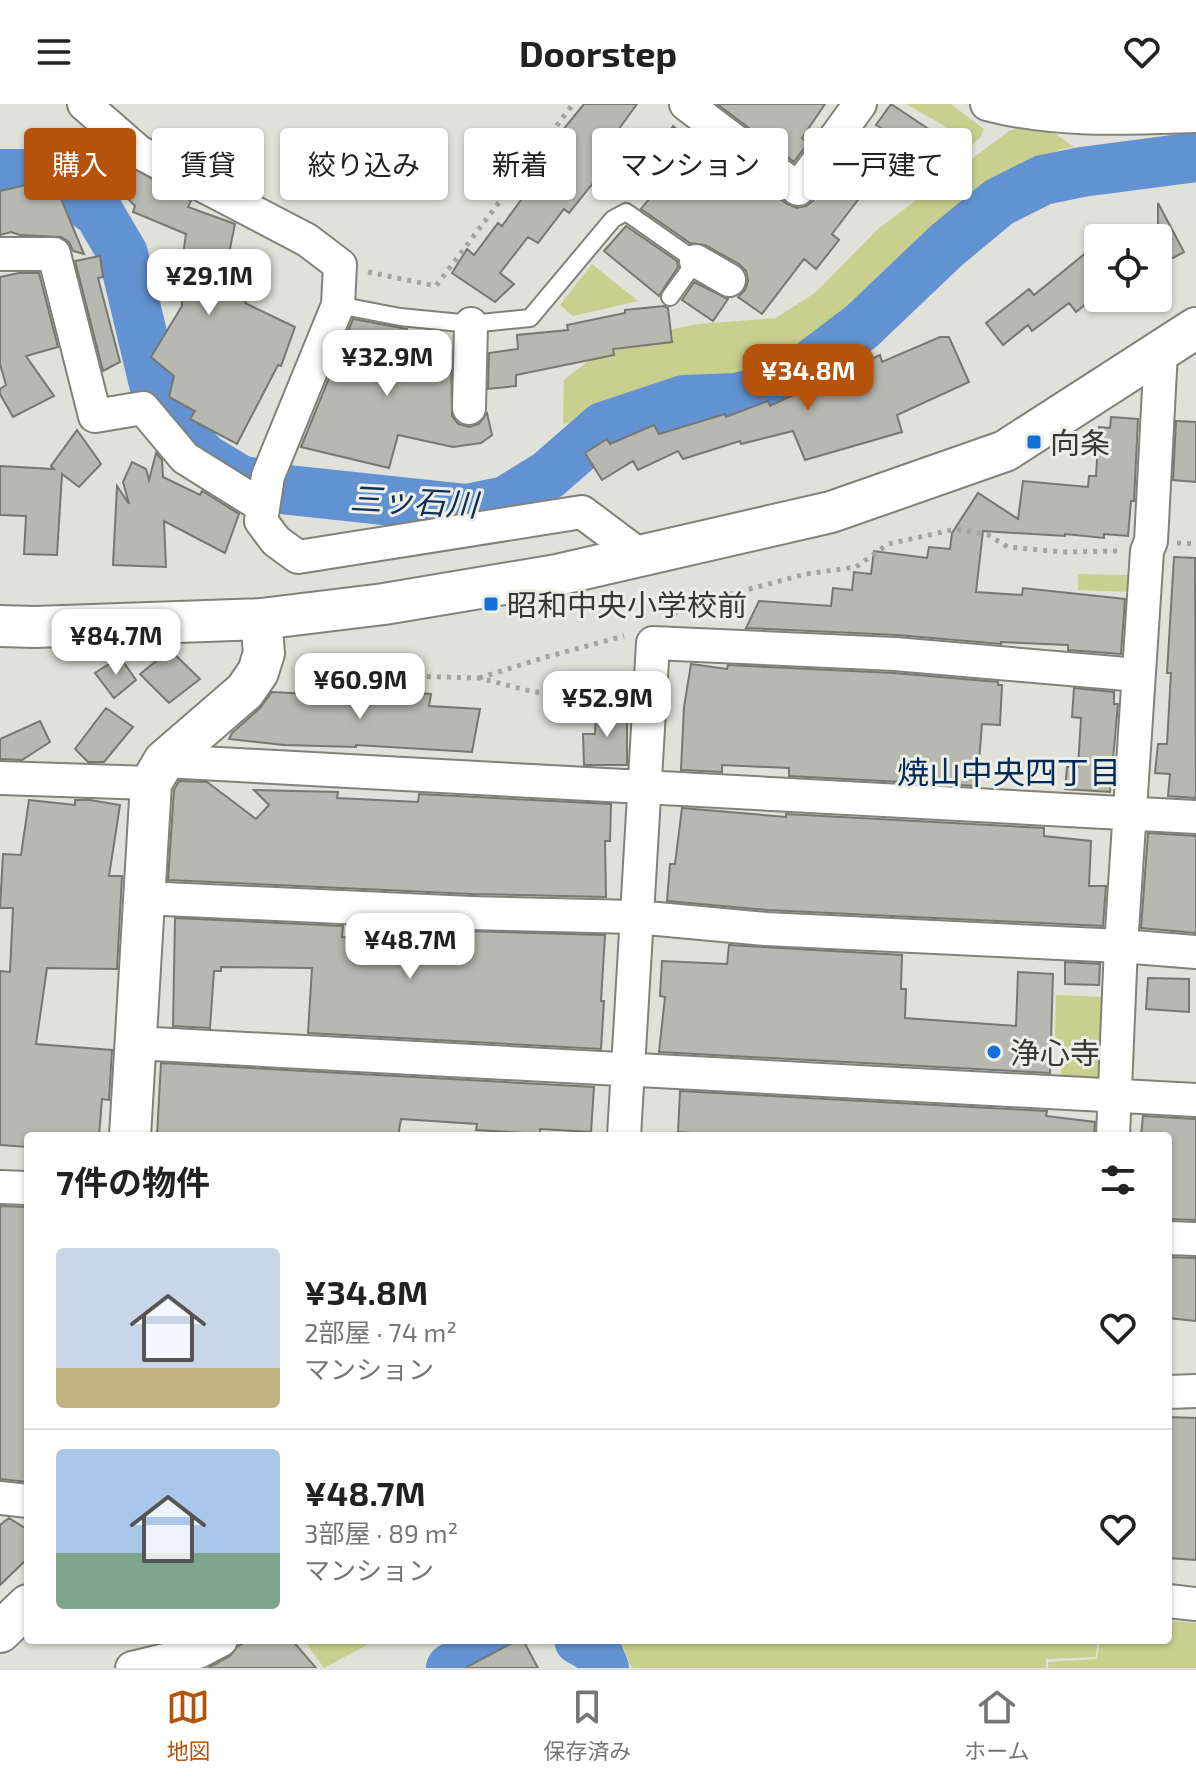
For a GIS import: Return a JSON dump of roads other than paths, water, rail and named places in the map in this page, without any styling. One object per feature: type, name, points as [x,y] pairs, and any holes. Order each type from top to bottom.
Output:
[{"type":"street","points":[[84,104],[139,152],[307,240],[340,265],[338,305],[264,493],[261,521],[276,541],[298,557],[582,512],[642,557]]},
{"type":"street","points":[[686,104],[798,189],[860,104]]},
{"type":"street","points":[[987,104],[1009,110],[1097,119],[1196,116]]},
{"type":"street","points":[[0,254],[54,254],[95,416],[143,408],[185,458],[264,493]]},
{"type":"street","points":[[696,261],[729,280]]},
{"type":"street","points":[[469,408],[471,324]]},
{"type":"street","points":[[0,626],[261,619],[384,604],[557,575],[831,512],[1005,451],[1196,328]]},
{"type":"street","points":[[1113,1132],[1129,812],[1147,551],[1151,541],[1161,351]]},
{"type":"street","points":[[130,1132],[143,898],[157,772],[245,691],[258,672],[264,653],[261,619]]},
{"type":"street","points":[[624,1132],[653,643],[895,654],[1138,675]]},
{"type":"street","points":[[0,778],[157,772],[644,787],[1196,817]]},
{"type":"street","points":[[143,898],[636,917],[766,929],[1196,952]]},
{"type":"street","points":[[135,1043],[1196,1100]]},
{"type":"street","points":[[0,1187],[24,1188]]},
{"type":"street","points":[[1172,1238],[1196,1239]]},
{"type":"street","points":[[1172,1392],[1196,1391]]},
{"type":"street","points":[[0,1498],[24,1501]]},
{"type":"street","points":[[1172,1601],[1196,1604]]},
{"type":"street","points":[[0,1632],[24,1609]]},
{"type":"street","points":[[132,1668],[198,1652],[213,1644]]},
{"type":"lane","points":[[338,305],[400,317],[471,324],[530,318],[613,219],[626,212],[696,261],[670,297]]},
{"type":"waterway","name":"三ッ石川","points":[[0,174],[29,174],[59,184],[99,213],[123,254],[159,405],[178,432],[205,459],[240,480],[289,490],[467,509],[506,501],[548,475],[603,427],[684,400],[736,398],[763,392],[804,370],[862,326],[946,246],[999,202],[1043,180],[1196,157]]},
{"type":"waterway","points":[[451,1668],[489,1644]]},
{"type":"waterway","points":[[587,1644],[596,1649],[604,1668]]},
{"type":"place","name":"向条","points":[[1034,442]]},
{"type":"place","name":"昭和中央小学校前","points":[[491,604]]},
{"type":"place","name":"浄心寺","points":[[994,1052]]},
{"type":"district","name":"焼山中央四丁目","points":[[1009,771]]}]
